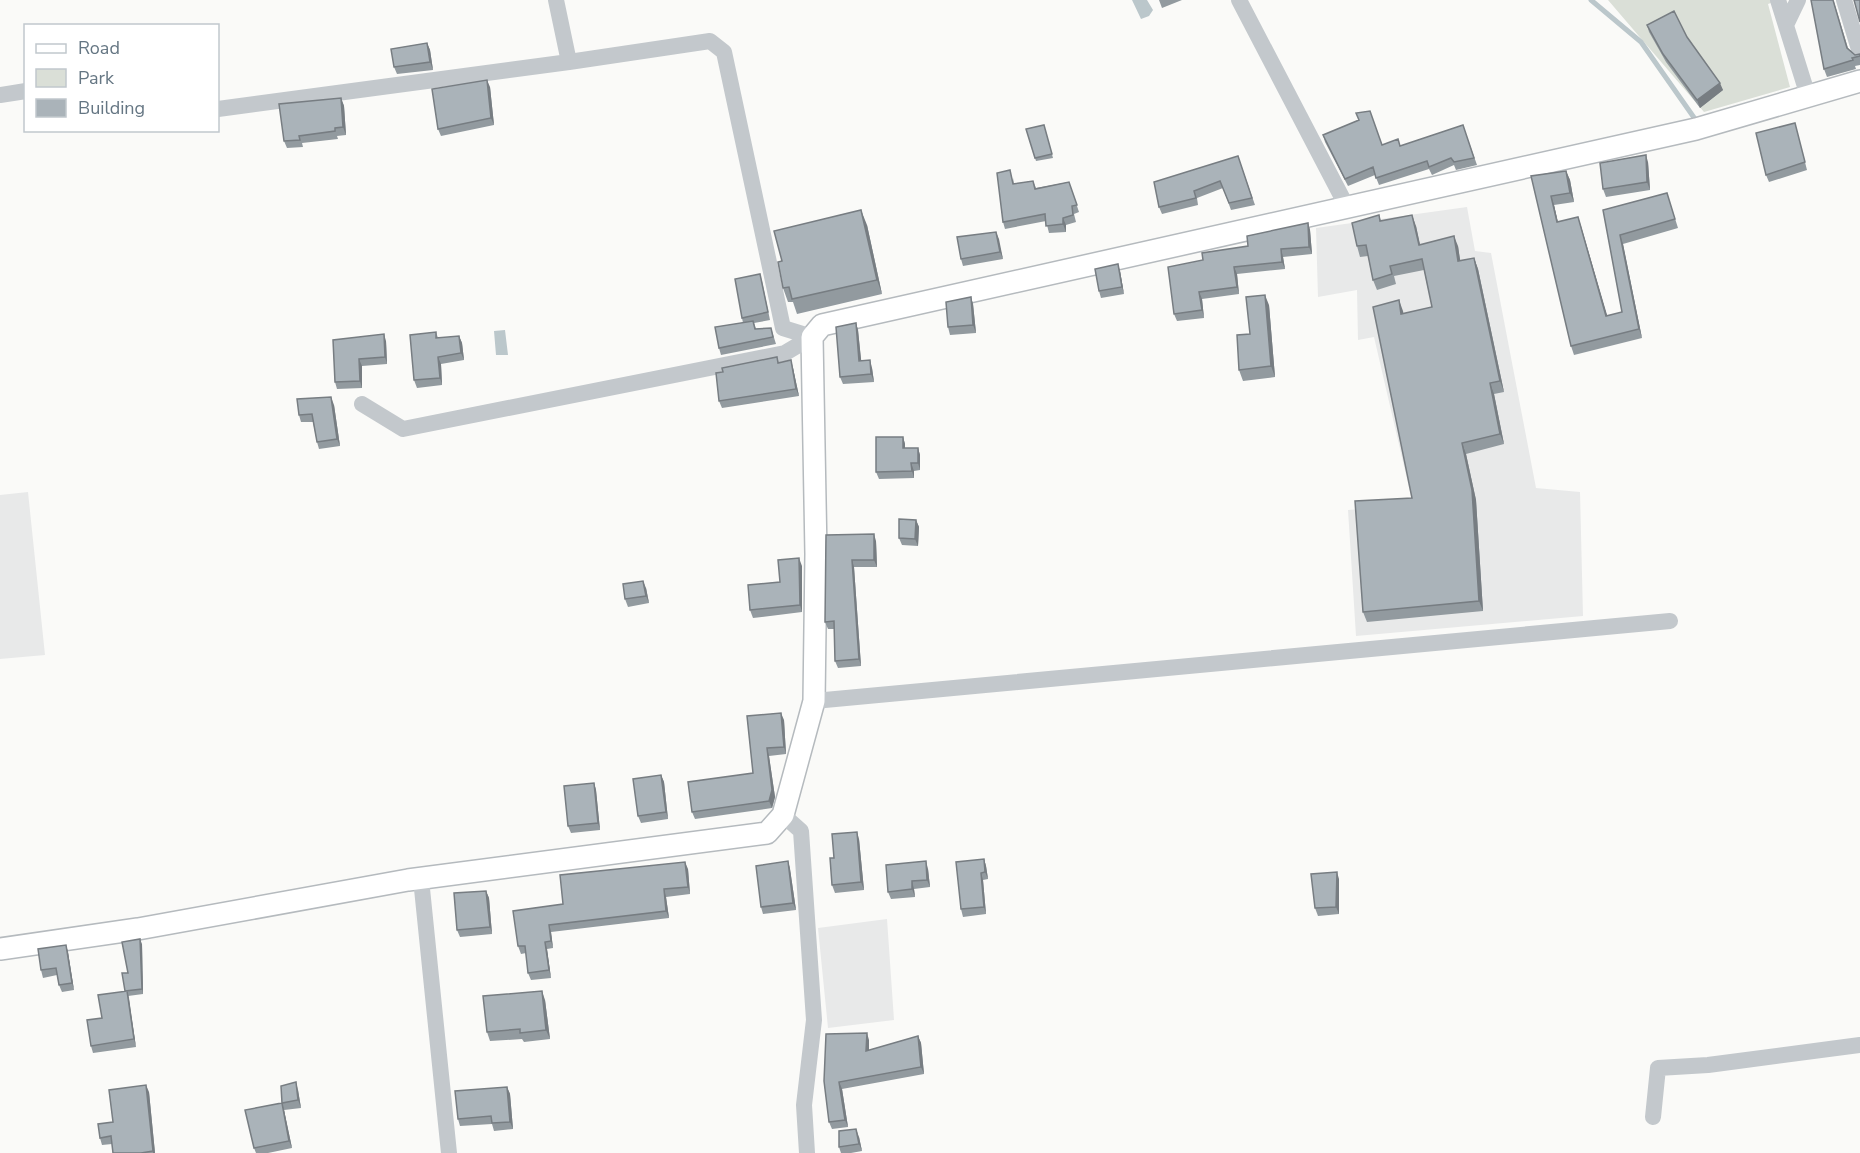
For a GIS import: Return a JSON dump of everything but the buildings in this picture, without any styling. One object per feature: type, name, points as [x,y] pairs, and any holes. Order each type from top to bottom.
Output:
[{"type":"main road","points":[[0,949],[138,929],[422,879],[767,833],[783,815],[814,701],[816,554],[812,337],[822,325],[1696,129],[1860,81]]},
{"type":"street","points":[[556,0],[569,62]]},
{"type":"street","points":[[1239,0],[1347,207]]},
{"type":"street","points":[[1778,0],[1808,96]]},
{"type":"street","points":[[1785,25],[1798,0]]},
{"type":"street","points":[[1844,0],[1860,53]]},
{"type":"street","points":[[219,109],[710,41],[724,52],[783,328],[812,337]]},
{"type":"street","points":[[0,95],[24,91]]},
{"type":"street","points":[[362,404],[403,429],[786,353],[812,337]]},
{"type":"street","points":[[814,701],[1670,621]]},
{"type":"street","points":[[783,815],[801,831],[813,996],[814,1020],[804,1105],[807,1153]]},
{"type":"street","points":[[422,879],[449,1153]]},
{"type":"street","points":[[1653,1116],[1658,1068],[1708,1065],[1860,1045]]},
{"type":"shaded area","points":[[1132,0],[1147,0],[1153,10],[1149,16],[1141,19]]},
{"type":"shaded area","points":[[1467,207],[1475,251],[1491,253],[1536,488],[1580,492],[1583,616],[1356,636],[1348,510],[1413,505],[1374,337],[1358,340],[1357,290],[1318,297],[1316,228]]},
{"type":"shaded area","points":[[505,330],[508,355],[496,355],[494,331]]},
{"type":"shaded area","points":[[28,492],[45,655],[0,659],[0,495]]},
{"type":"shaded area","points":[[887,919],[894,1020],[828,1028],[818,928]]},
{"type":"green space","points":[[1608,0],[1779,0],[1768,4],[1790,87],[1704,112]]},
{"type":"waterway","points":[[1591,0],[1641,42],[1695,119]]}]
